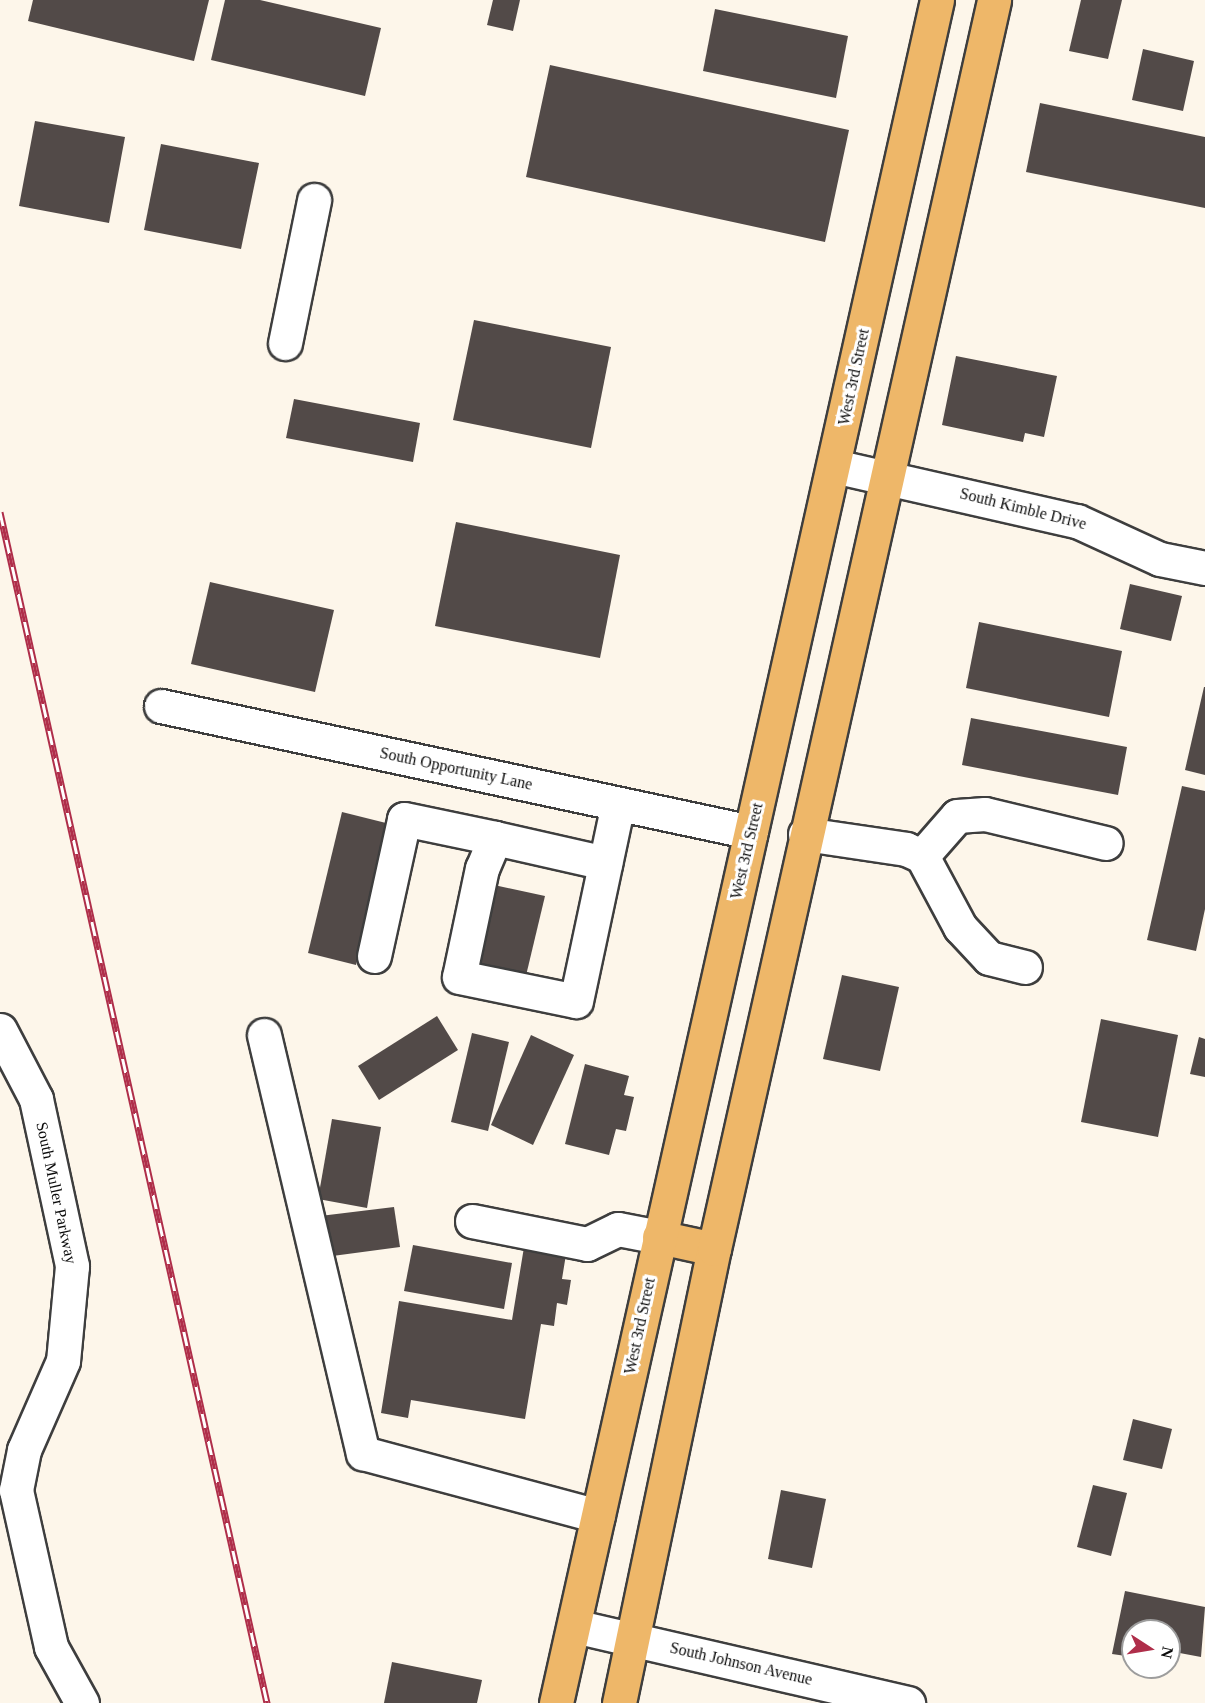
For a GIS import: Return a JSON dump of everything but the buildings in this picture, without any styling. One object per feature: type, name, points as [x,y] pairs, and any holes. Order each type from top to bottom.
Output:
[{"type":"main road","name":"West 3rd Street","points":[[556,1703],[937,0]]},
{"type":"main road","points":[[619,1703],[714,1249],[805,834],[994,0]]},
{"type":"main road","points":[[659,1238],[714,1249]]},
{"type":"street","points":[[285,343],[314,200]]},
{"type":"street","name":"South Kimble Drive","points":[[834,466],[1077,521],[1160,559],[1205,568]]},
{"type":"street","name":"South Opportunity Lane","points":[[161,706],[751,832]]},
{"type":"street","points":[[495,838],[482,868],[459,977],[576,1001],[618,804]]},
{"type":"street","points":[[922,856],[957,816],[985,814],[1106,843]]},
{"type":"street","points":[[374,956],[404,819],[605,862]]},
{"type":"street","points":[[805,834],[906,849],[922,856],[960,927],[989,958],[1025,967]]},
{"type":"street","name":"South Muller Parkway","points":[[0,1030],[36,1099],[72,1266],[63,1361],[24,1450],[16,1490],[51,1647],[82,1703]]},
{"type":"street","points":[[264,1035],[363,1452],[598,1516]]},
{"type":"street","points":[[472,1221],[587,1244],[618,1230],[659,1238]]},
{"type":"street","name":"South Johnson Avenue","points":[[574,1626],[908,1703]]},
{"type":"railway","points":[[0,512],[267,1703]]}]
